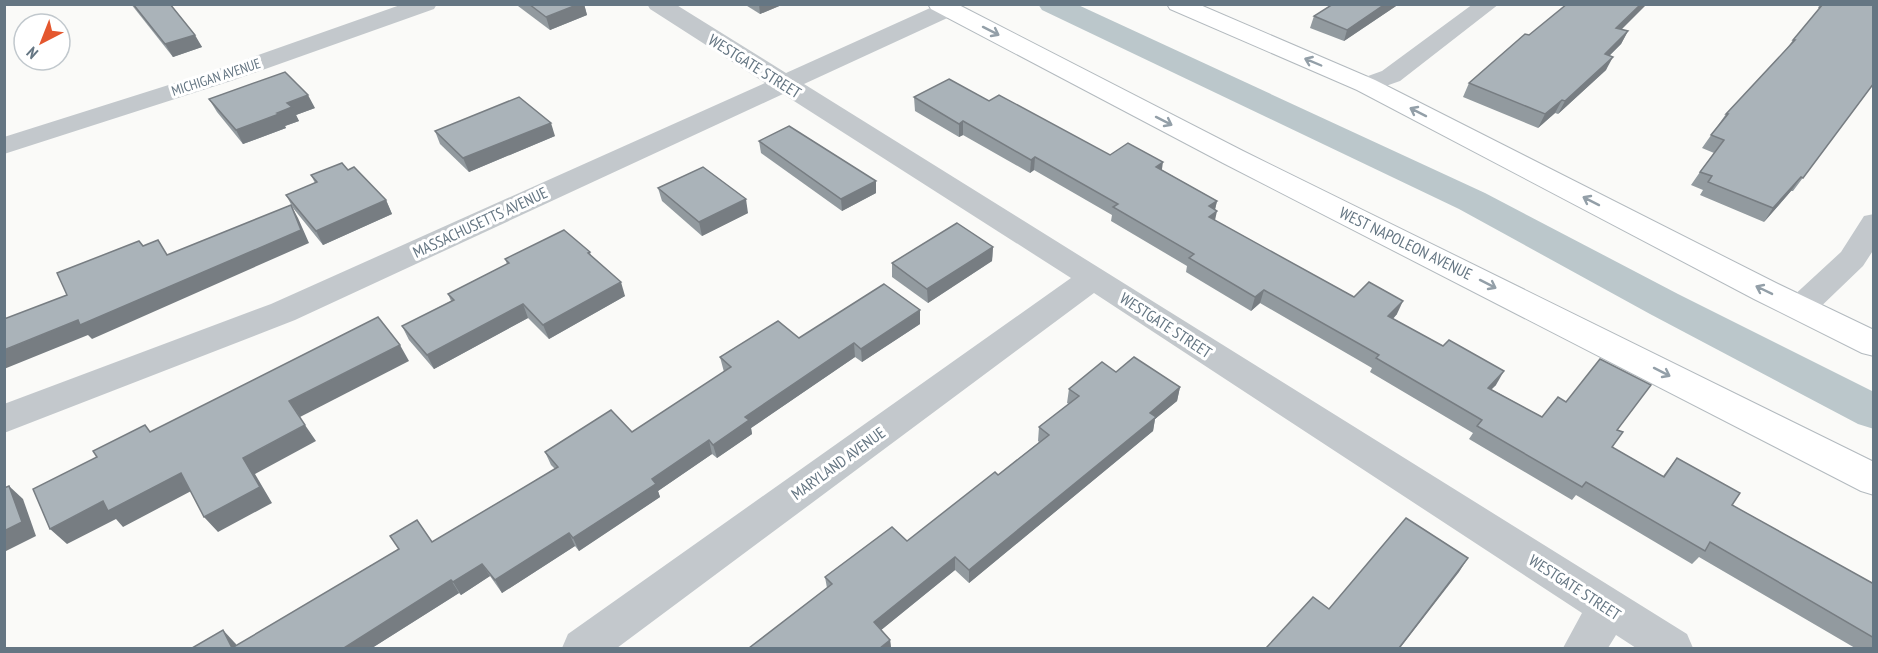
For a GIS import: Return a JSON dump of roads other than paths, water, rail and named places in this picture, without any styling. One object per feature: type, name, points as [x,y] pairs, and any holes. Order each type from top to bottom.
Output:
[{"type":"main road","points":[[1178,4],[1366,85],[1765,291],[1874,344]]},
{"type":"main road","name":"WEST NAPOLEON AVENUE","points":[[943,7],[1233,157],[1874,480]]},
{"type":"street","name":"MICHIGAN AVENUE","points":[[4,146],[225,75],[426,4]]},
{"type":"street","name":"WESTGATE STREET","points":[[658,4],[1093,278],[1672,648]]},
{"type":"street","points":[[1366,85],[1390,76],[1488,4]]},
{"type":"street","name":"MASSACHUSETTS AVENUE","points":[[4,419],[283,312],[943,7]]},
{"type":"street","points":[[1801,307],[1852,259],[1874,223]]},
{"type":"street","name":"MARYLAND AVENUE","points":[[583,648],[1093,278]]},
{"type":"street","points":[[1584,648],[1609,608]]},
{"type":"waterway","points":[[1052,4],[1472,201],[1664,304],[1874,412]]}]
